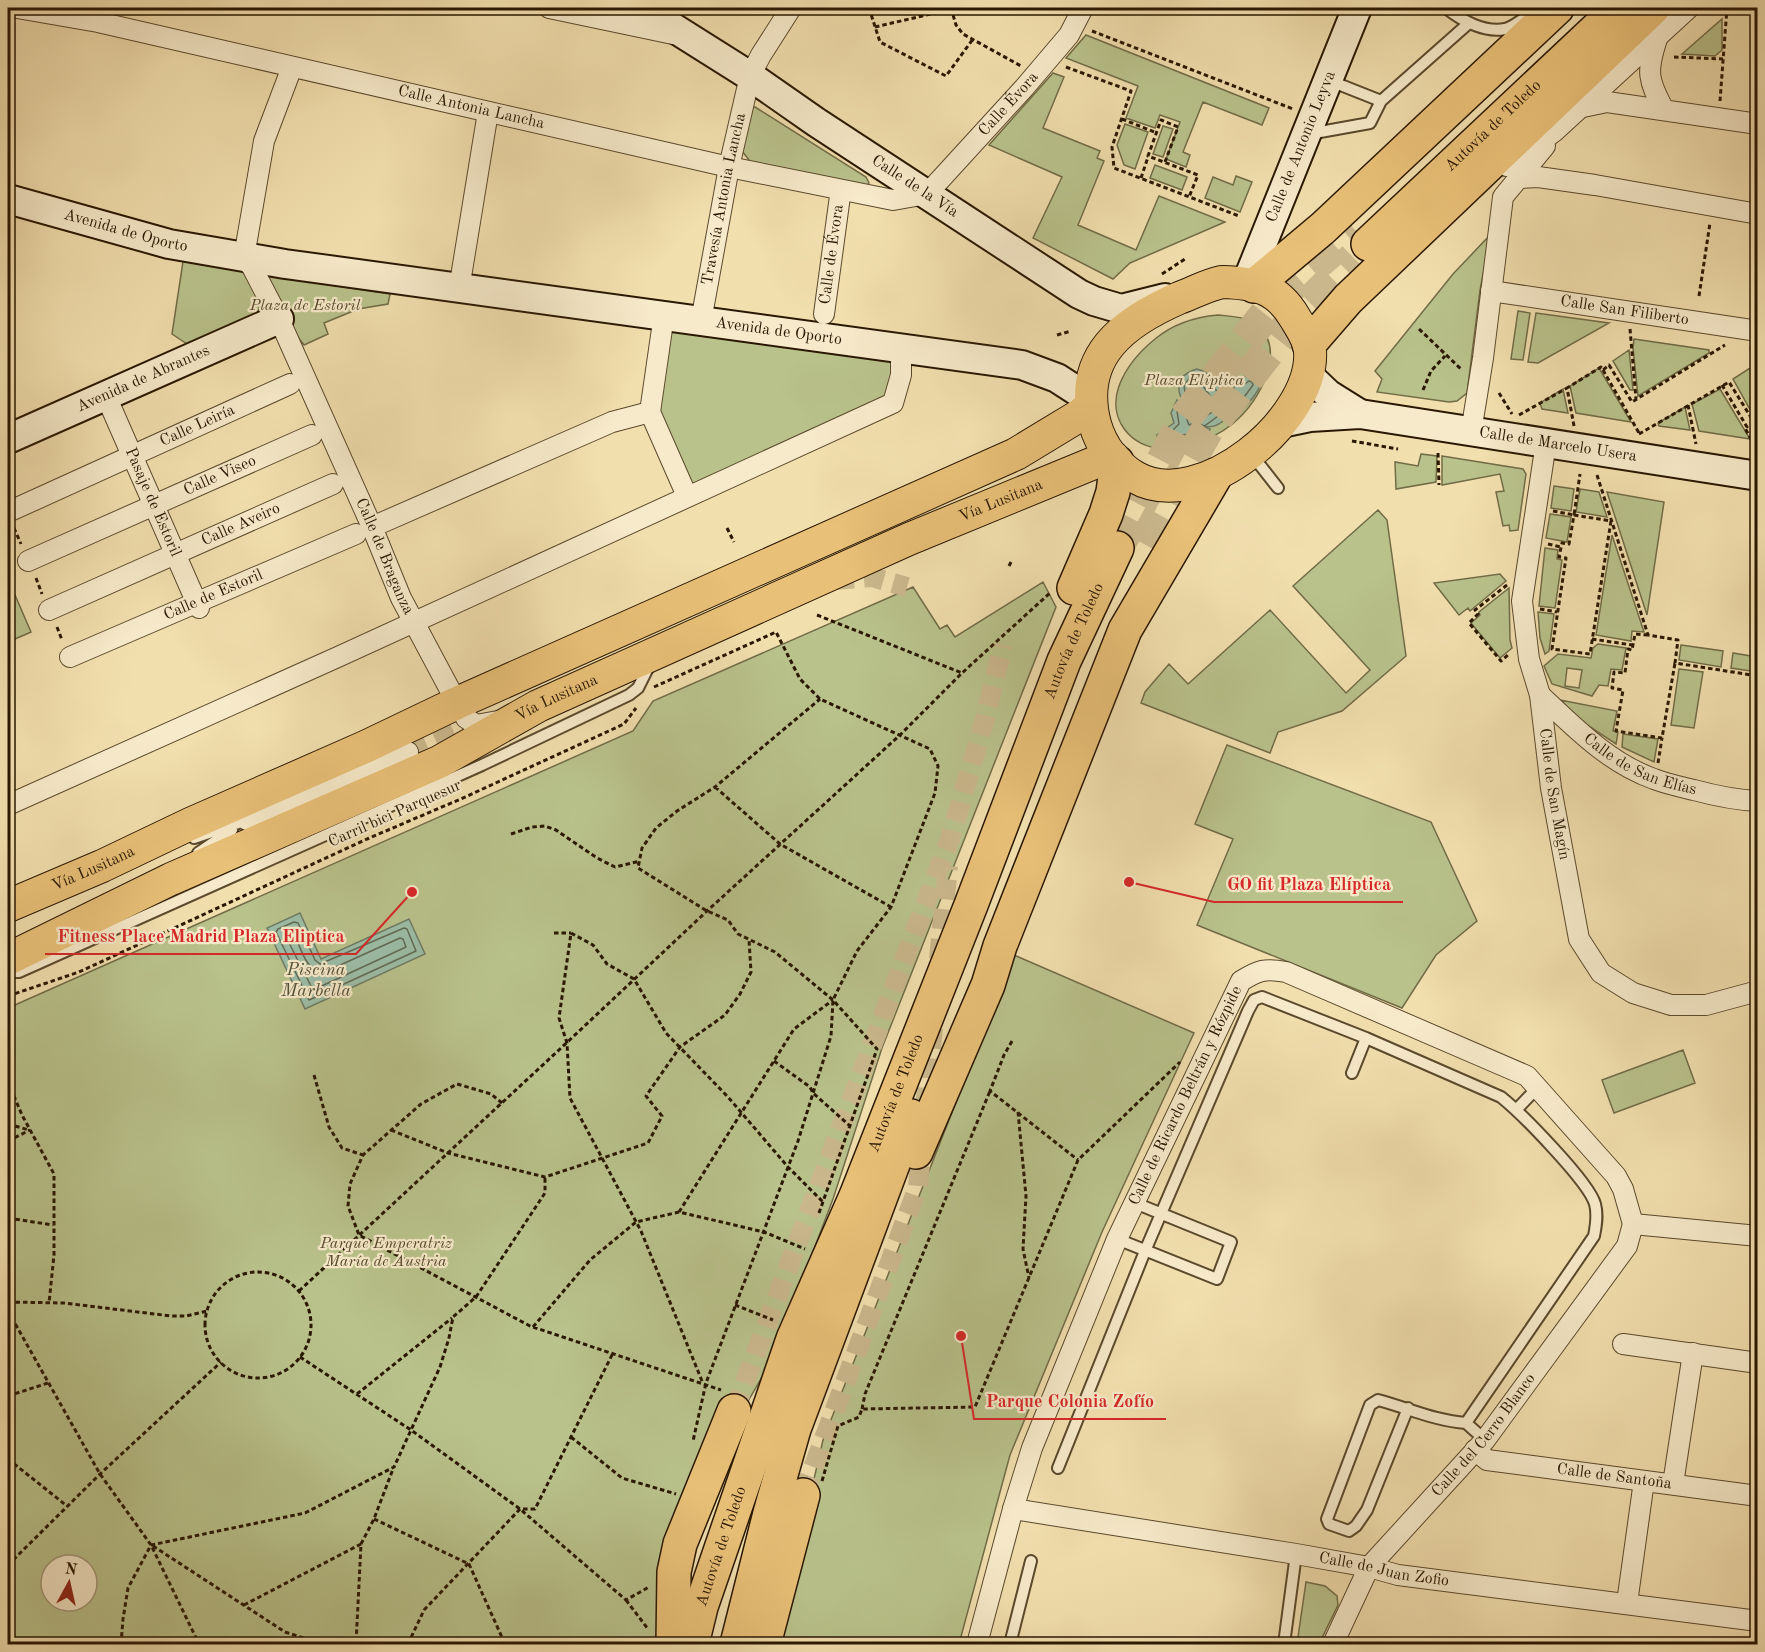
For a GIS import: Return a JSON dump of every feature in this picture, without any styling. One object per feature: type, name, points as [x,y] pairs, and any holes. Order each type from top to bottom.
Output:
[{"type":"highway","points":[[1250,285],[1323,228],[1557,8]]},
{"type":"highway","name":"Autovía de Toledo","points":[[1590,8],[1362,237],[1619,8]]},
{"type":"highway","points":[[1307,359],[1348,299],[1439,213],[1655,22]]},
{"type":"highway","points":[[787,1331],[869,1108],[1033,680],[1106,514],[1113,492],[1115,460]]},
{"type":"highway","points":[[812,1379],[838,1333],[988,985],[1005,935],[1125,630],[1216,475]]},
{"type":"highway","name":"Autovía de Toledo","points":[[692,1644],[701,1607],[787,1331],[860,1185],[971,905],[1064,661],[1127,553],[1086,669],[939,1042],[794,1429],[770,1512],[737,1644]]},
{"type":"highway","points":[[663,1639],[680,1544],[729,1401]]},
{"type":"highway","points":[[764,1644],[812,1489]]},
{"type":"main road","name":"Calle de la Vía","points":[[642,8],[750,76],[1079,294],[1121,309],[1204,288]]},
{"type":"main road","name":"Calle de Antonio Leyva","points":[[1250,285],[1300,122],[1327,80],[1357,8]]},
{"type":"main road","name":"Avenida de Oporto","points":[[8,199],[169,244],[244,257],[459,289],[1022,365],[1057,378],[1091,403]]},
{"type":"main road","points":[[1222,282],[1250,285],[1273,293],[1286,304],[1307,359],[1293,406],[1281,423],[1250,453],[1216,475],[1179,486],[1157,485],[1138,479],[1123,469],[1100,437],[1091,403],[1092,380],[1102,356],[1121,331],[1161,306],[1222,282]]},
{"type":"main road","name":"Avenida de Abrantes","points":[[8,439],[279,319]]},
{"type":"main road","name":"Calle de Marcelo Usera","points":[[1307,359],[1328,394],[1360,414]]},
{"type":"main road","name":"Vía Lusitana","points":[[8,906],[102,866],[457,703],[1016,454],[1077,417],[1091,403]]},
{"type":"main road","name":"Calle de Marcelo Usera","points":[[1281,423],[1310,417],[1360,414],[1546,443],[1581,452],[1758,476]]},
{"type":"main road","name":"Vía Lusitana","points":[[8,959],[171,879],[439,762],[538,706],[909,539],[1101,460],[1115,460]]},
{"type":"street","name":"Calle Antonia Lancha","points":[[17,8],[100,15],[292,67],[729,167],[893,200],[927,195]]},
{"type":"street","points":[[549,8],[687,37]]},
{"type":"street","name":"Travesía Antonia Lancha","points":[[701,321],[729,167],[750,76],[791,8]]},
{"type":"street","points":[[1439,213],[1555,131],[1580,108],[1655,22],[1689,8]]},
{"type":"street","name":"Calle Évora","points":[[927,195],[1024,88],[1069,35],[1079,16]]},
{"type":"street","points":[[1655,22],[1650,78],[1651,87],[1664,110]]},
{"type":"street","points":[[279,319],[252,267],[244,257],[264,141],[292,67]]},
{"type":"street","points":[[1580,108],[1607,102],[1758,124]]},
{"type":"street","points":[[459,289],[488,112]]},
{"type":"street","points":[[1471,432],[1503,197],[1555,131]]},
{"type":"street","points":[[1519,178],[1538,177],[1595,185],[1758,214]]},
{"type":"street","name":"Calle de Évora","points":[[824,314],[840,196]]},
{"type":"street","name":"Calle San Filiberto","points":[[1491,291],[1754,336]]},
{"type":"street","points":[[664,315],[650,412],[687,496]]},
{"type":"street","name":"Calle de Braganza","points":[[279,319],[364,530],[466,718],[476,725],[498,721],[538,706]]},
{"type":"street","points":[[8,805],[893,403],[901,375],[901,349]]},
{"type":"street","name":"Calle Leiría","points":[[10,517],[131,455],[290,384]]},
{"type":"street","name":"Pasaje de Estoril","points":[[106,396],[197,605]]},
{"type":"street","points":[[364,530],[612,422],[650,412]]},
{"type":"street","name":"Calle Viseo","points":[[28,561],[312,435]]},
{"type":"street","name":"Calle de San Magín","points":[[1546,443],[1522,601],[1529,659],[1540,695],[1551,788],[1579,939],[1601,973],[1633,993],[1671,1005],[1706,1005],[1758,991]]},
{"type":"street","name":"Calle Aveiro","points":[[50,610],[333,484]]},
{"type":"street","name":"Calle de Estoril","points":[[70,657],[197,605],[364,530]]},
{"type":"street","name":"Calle de San Elías","points":[[1540,695],[1597,747],[1616,760],[1655,780],[1733,800],[1758,801]]},
{"type":"street","points":[[247,820],[408,753]]},
{"type":"street","name":"Calle de Ricardo Beltrán y Rózpide","points":[[977,1644],[1013,1509],[1032,1448],[1117,1239],[1241,981],[1257,971],[1270,969],[1286,972],[1527,1076],[1616,1176],[1623,1189],[1633,1224]]},
{"type":"street","points":[[1633,1224],[1758,1236]]},
{"type":"street","name":"Calle del Cerro Blanco","points":[[1333,1644],[1369,1567],[1480,1445],[1627,1246],[1633,1224]]},
{"type":"street","points":[[1623,1344],[1758,1363]]},
{"type":"street","points":[[1673,1484],[1693,1353]]},
{"type":"street","name":"Calle de Santoña","points":[[1480,1445],[1487,1460],[1758,1496]]},
{"type":"street","points":[[1628,1604],[1644,1481]]},
{"type":"street","name":"Calle de Juan Zofio","points":[[1013,1509],[1296,1554],[1369,1567],[1398,1575],[1758,1621]]},
{"type":"lane","points":[[1446,8],[1469,23],[1493,29],[1506,29],[1540,8]]},
{"type":"lane","points":[[1300,122],[1370,123],[1381,101],[1469,23]]},
{"type":"lane","points":[[1327,80],[1381,101]]},
{"type":"lane","points":[[1250,453],[1278,488]]},
{"type":"lane","points":[[8,972],[19,972],[482,765],[629,695],[638,688],[655,655]]},
{"type":"lane","points":[[171,879],[190,859],[247,820]]},
{"type":"lane","points":[[183,841],[247,820]]},
{"type":"lane","points":[[102,866],[138,860],[165,849]]},
{"type":"lane","points":[[1058,1468],[1161,1214],[1254,1000],[1262,997],[1366,1038],[1501,1097],[1516,1109],[1587,1188],[1595,1204],[1597,1221],[1594,1236],[1467,1423]]},
{"type":"lane","points":[[1352,1073],[1366,1038]]},
{"type":"lane","points":[[1516,1109],[1538,1087]]},
{"type":"lane","points":[[1117,1239],[1217,1279],[1231,1242],[1135,1203]]},
{"type":"lane","points":[[1408,1408],[1367,1510],[1356,1527],[1349,1531],[1329,1524],[1328,1519],[1371,1405],[1378,1400],[1408,1408],[1444,1421],[1467,1423]]},
{"type":"lane","points":[[1467,1423],[1480,1445]]},
{"type":"lane","points":[[1284,1644],[1296,1554]]},
{"type":"lane","points":[[1010,1644],[1031,1561]]},
{"type":"path","points":[[869,8],[880,42],[946,76],[973,39]]},
{"type":"path","points":[[875,27],[952,8],[956,25],[963,34],[1026,68]]},
{"type":"path","points":[[1720,101],[1727,8]]},
{"type":"path","points":[[1079,16],[1300,122]]},
{"type":"path","points":[[1674,57],[1723,59]]},
{"type":"path","points":[[1060,65],[1131,91],[1112,147],[1114,168],[1239,216]]},
{"type":"path","points":[[1121,119],[1157,133]]},
{"type":"path","points":[[1141,178],[1161,120],[1178,127],[1165,162]]},
{"type":"path","points":[[1148,156],[1198,175],[1189,197]]},
{"type":"path","points":[[1699,296],[1710,223]]},
{"type":"path","points":[[1162,274],[1185,259]]},
{"type":"path","points":[[1630,323],[1636,399]]},
{"type":"path","points":[[1419,329],[1445,356],[1469,376]]},
{"type":"path","points":[[1057,335],[1071,331]]},
{"type":"path","points":[[1639,434],[1729,382],[1752,419],[1757,416],[1754,336]]},
{"type":"path","points":[[1603,370],[1609,365],[1632,402],[1734,339]]},
{"type":"path","points":[[1424,390],[1431,371],[1445,356]]},
{"type":"path","points":[[1514,418],[1601,367],[1645,443]]},
{"type":"path","points":[[1722,385],[1747,427],[1745,428],[1758,452]]},
{"type":"path","points":[[1567,388],[1581,452],[1611,521],[1648,635]]},
{"type":"path","points":[[1498,393],[1508,408]]},
{"type":"path","points":[[1688,405],[1698,450]]},
{"type":"path","points":[[1352,441],[1398,449]]},
{"type":"path","points":[[1581,452],[1569,544],[1562,543],[1559,557],[1566,558],[1552,649],[1590,654],[1611,521]]},
{"type":"path","points":[[1438,453],[1439,485]]},
{"type":"path","points":[[1549,511],[1611,521]]},
{"type":"path","points":[[10,517],[70,657]]},
{"type":"path","points":[[727,528],[734,542]]},
{"type":"path","points":[[1544,543],[1561,547]]},
{"type":"path","points":[[1009,566],[1012,560]]},
{"type":"path","points":[[1513,580],[1475,610],[1478,614],[1468,622],[1501,661],[1515,650]]},
{"type":"path","points":[[299,1291],[1057,587]]},
{"type":"path","points":[[1535,609],[1557,612]]},
{"type":"path","points":[[817,615],[962,673]]},
{"type":"path","points":[[651,689],[776,632],[800,679],[820,699],[930,749],[938,766],[935,793],[891,907],[857,951],[833,1000],[831,1036],[788,1167],[704,1383],[692,1449]]},
{"type":"path","points":[[1655,780],[1675,663],[1678,640],[1635,634],[1632,650],[1628,649],[1625,673],[1614,672],[1612,688],[1623,690],[1616,730],[1662,738]]},
{"type":"path","points":[[1592,639],[1633,645]]},
{"type":"path","points":[[1675,663],[1758,675]]},
{"type":"path","points":[[816,1221],[877,1049],[833,1000],[775,952],[738,934],[728,920],[707,911],[638,868],[642,848],[656,828],[677,811],[715,787],[820,699]]},
{"type":"path","name":"Carril bici Parquesur","points":[[8,996],[80,972],[345,849],[624,724],[637,706]]},
{"type":"path","points":[[715,787],[780,844],[891,907]]},
{"type":"path","points":[[512,834],[532,827],[545,826],[556,830],[597,858],[615,867],[640,861]]},
{"type":"path","points":[[554,933],[571,933],[593,945],[608,964],[634,979],[666,1033],[741,1112],[788,1167],[823,1202]]},
{"type":"path","points":[[571,933],[559,1018],[567,1043],[570,1098],[636,1222],[704,1383]]},
{"type":"path","points":[[391,1130],[448,1153],[545,1177],[648,1143],[662,1116],[646,1096],[680,1047],[725,1015],[740,994],[751,972],[749,939]]},
{"type":"path","points":[[679,1212],[794,1029],[833,1000]]},
{"type":"path","points":[[812,1489],[838,1425],[859,1417],[865,1394],[1004,1055],[1012,1041]]},
{"type":"path","points":[[774,1061],[810,1087],[813,1093],[850,1126]]},
{"type":"path","points":[[862,1408],[975,1407],[1078,1160],[1181,1061]]},
{"type":"path","points":[[314,1075],[329,1127],[342,1148],[363,1155]]},
{"type":"path","points":[[8,1082],[54,1174],[54,1255],[49,1303]]},
{"type":"path","points":[[502,1103],[491,1094],[457,1083],[421,1104],[363,1155],[350,1184],[348,1206],[359,1235],[533,1327],[704,1383],[729,1401]]},
{"type":"path","points":[[990,1090],[1078,1160]]},
{"type":"path","points":[[1018,1112],[1026,1196],[1023,1249],[1029,1278]]},
{"type":"path","points":[[8,1124],[30,1130]]},
{"type":"path","points":[[8,1141],[30,1130]]},
{"type":"path","points":[[357,1395],[476,1297],[545,1193],[545,1177]]},
{"type":"path","points":[[533,1327],[591,1260],[636,1222],[679,1212],[764,1232],[807,1249]]},
{"type":"path","points":[[8,1218],[54,1225]]},
{"type":"path","points":[[265,1272],[289,1282],[299,1291],[308,1306],[311,1323],[309,1341],[300,1357],[287,1369],[271,1376],[253,1377],[236,1373],[221,1362],[211,1348],[205,1323],[207,1311],[214,1296],[225,1283],[239,1275],[265,1272]]},
{"type":"path","points":[[8,1302],[108,1307],[171,1316],[186,1316],[207,1311]]},
{"type":"path","points":[[735,1305],[787,1331]]},
{"type":"path","points":[[8,1311],[100,1474],[152,1545],[199,1644]]},
{"type":"path","points":[[356,1644],[361,1544],[440,1367],[453,1317]]},
{"type":"path","points":[[408,1644],[424,1610],[520,1509],[535,1509],[613,1353]]},
{"type":"path","points":[[300,1357],[411,1430],[520,1509],[626,1600],[663,1639]]},
{"type":"path","points":[[8,1565],[100,1474],[221,1362]]},
{"type":"path","points":[[8,1396],[48,1383]]},
{"type":"path","points":[[571,1437],[622,1478],[682,1496]]},
{"type":"path","points":[[8,1459],[67,1506]]},
{"type":"path","points":[[121,1644],[128,1588],[152,1545],[305,1513],[394,1467]]},
{"type":"path","points":[[374,1519],[469,1563],[504,1644]]},
{"type":"path","points":[[244,1605],[361,1544]]},
{"type":"path","points":[[152,1545],[285,1632],[322,1644]]},
{"type":"path","points":[[626,1600],[652,1586]]},
{"type":"path","points":[[8,1633],[10,1644]]},
{"type":"green space","points":[[1722,19],[1722,50],[1715,56],[1682,54]]},
{"type":"green space","points":[[1086,35],[1269,108],[1262,125],[1203,102],[1183,152],[1190,155],[1186,167],[1166,159],[1180,122],[1160,115],[1155,128],[1126,118],[1138,86],[1066,58]]},
{"type":"green space","points":[[1053,73],[1064,77],[1043,128],[1100,151],[1097,158],[1104,161],[1078,225],[1136,250],[1159,196],[1225,222],[1130,263],[1113,279],[1033,238],[1062,177],[989,145]]},
{"type":"green space","points":[[755,107],[866,177],[869,183],[867,186],[754,164],[742,151],[751,108]]},
{"type":"green space","points":[[1125,124],[1148,132],[1135,169],[1124,165],[1117,145]]},
{"type":"green space","points":[[1163,126],[1173,129],[1163,157],[1153,154]]},
{"type":"green space","points":[[1155,165],[1187,177],[1182,190],[1150,178]]},
{"type":"green space","points":[[1236,176],[1252,182],[1240,212],[1205,198],[1213,177],[1233,185]]},
{"type":"green space","points":[[1491,234],[1480,290],[1467,393],[1457,401],[1449,402],[1377,392],[1382,379],[1375,371],[1453,274]]},
{"type":"green space","points":[[184,255],[236,266],[254,285],[259,310],[187,344],[172,334]]},
{"type":"green space","name":"Plaza de Estoril","points":[[262,269],[299,280],[390,294],[388,304],[358,309],[324,323],[328,334],[304,345],[281,315]]},
{"type":"green space","points":[[1518,311],[1530,313],[1523,360],[1511,359]]},
{"type":"green space","points":[[1536,313],[1609,323],[1538,363],[1528,362]]},
{"type":"green space","name":"Plaza Elíptica","points":[[1218,315],[1245,319],[1259,327],[1267,338],[1270,352],[1269,366],[1257,395],[1232,425],[1214,436],[1184,447],[1164,449],[1141,443],[1125,430],[1116,410],[1116,398],[1125,372],[1144,349],[1169,329],[1201,317]]},
{"type":"green space","points":[[661,330],[901,349],[893,403],[687,496],[650,412]]},
{"type":"green space","points":[[1634,339],[1709,350],[1709,353],[1638,396]]},
{"type":"green space","points":[[1629,350],[1633,390],[1630,390],[1613,361]]},
{"type":"green space","points":[[1599,368],[1631,422],[1576,413],[1570,386]]},
{"type":"green space","points":[[1750,368],[1755,412],[1752,413],[1733,379]]},
{"type":"green space","points":[[1563,389],[1568,413],[1542,409],[1540,403]]},
{"type":"green space","points":[[1720,389],[1750,439],[1699,431],[1692,404]]},
{"type":"green space","points":[[1685,407],[1690,430],[1659,426],[1658,423]]},
{"type":"green space","points":[[1421,454],[1437,456],[1436,482],[1396,489],[1395,462],[1418,466]]},
{"type":"green space","points":[[1442,456],[1523,469],[1526,474],[1518,530],[1510,531],[1509,525],[1503,526],[1496,492],[1504,491],[1500,474],[1442,485]]},
{"type":"green space","points":[[1554,486],[1574,489],[1571,511],[1551,508]]},
{"type":"green space","points":[[1580,489],[1599,492],[1607,517],[1576,512]]},
{"type":"green space","points":[[1607,492],[1664,502],[1647,615]]},
{"type":"green space","points":[[1378,510],[1387,520],[1406,656],[1342,711],[1278,732],[1270,753],[1141,703],[1145,692],[1169,664],[1188,684],[1270,610],[1346,693],[1370,670],[1293,586]]},
{"type":"green space","points":[[1550,514],[1571,517],[1567,542],[1546,538]]},
{"type":"green space","points":[[1612,535],[1644,632],[1632,631],[1631,641],[1596,635]]},
{"type":"green space","points":[[1545,548],[1558,550],[1557,559],[1562,560],[1555,608],[1539,606]]},
{"type":"green space","points":[[1500,574],[1506,581],[1470,611],[1468,608],[1459,615],[1434,583]]},
{"type":"green space","name":"Parque Emperatriz María de Austria","points":[[1043,582],[1056,607],[882,1048],[833,1199],[768,1367],[740,1415],[730,1410],[667,1644],[8,1644],[8,1008],[633,731],[653,701],[913,587],[940,629],[947,625],[955,637]]},
{"type":"green space","points":[[12,588],[31,632],[8,642],[8,590]]},
{"type":"green space","points":[[1509,588],[1512,648],[1500,658],[1471,623],[1480,615],[1479,612]]},
{"type":"green space","points":[[1538,612],[1554,614],[1549,651],[1545,654],[1540,638]]},
{"type":"green space","points":[[1598,644],[1626,648],[1622,670],[1611,669],[1608,686],[1599,685],[1592,696],[1552,684],[1544,666],[1558,654],[1591,658],[1593,648]],"holes":[[[1567,668],[1582,670],[1579,688],[1565,686]]]},
{"type":"green space","points":[[1681,645],[1723,651],[1721,667],[1679,660]]},
{"type":"green space","points":[[1733,653],[1757,657],[1757,672],[1731,668]]},
{"type":"green space","points":[[1679,669],[1703,672],[1694,728],[1671,725]]},
{"type":"green space","points":[[1560,700],[1617,711],[1613,731],[1618,732],[1616,744],[1584,723]]},
{"type":"green space","points":[[1623,734],[1658,739],[1654,762],[1622,747]]},
{"type":"green space","points":[[1227,745],[1431,822],[1477,921],[1436,955],[1402,1008],[1197,925],[1233,839],[1195,824]]},
{"type":"green space","points":[[1014,955],[1194,1033],[1102,1232],[1010,1455],[959,1644],[776,1644],[823,1440]]},
{"type":"green space","points":[[1683,1050],[1695,1083],[1614,1113],[1602,1080]]},
{"type":"green space","points":[[1306,1582],[1325,1586],[1337,1596],[1338,1605],[1319,1644],[1297,1644]]},
{"type":"water","points":[[1197,369],[1212,377],[1230,400],[1229,416],[1223,422],[1211,427],[1196,421],[1187,409],[1179,391],[1180,380],[1189,372]]},
{"type":"water","points":[[1256,369],[1262,370],[1258,389],[1240,412],[1232,416],[1233,400],[1217,375],[1232,373],[1240,379]]},
{"type":"water","points":[[1177,400],[1194,421],[1210,429],[1209,432],[1190,440],[1169,444],[1157,439],[1157,435],[1174,423],[1171,413]]},
{"type":"water","name":"Piscina Marbella","points":[[300,913],[321,959],[409,919],[425,954],[305,1009],[267,928]]},
{"type":"tunnel","points":[[1117,548],[1185,418],[1280,296],[1355,230]]},
{"type":"tunnel","points":[[1144,544],[1207,430],[1297,315],[1354,258]]},
{"type":"tunnel","points":[[834,580],[872,577],[907,587]]},
{"type":"tunnel","points":[[734,1411],[950,839],[985,719],[1003,645]]},
{"type":"tunnel","points":[[408,752],[488,717]]},
{"type":"tunnel","points":[[939,959],[948,866]]},
{"type":"tunnel","points":[[925,1108],[933,1027]]},
{"type":"tunnel","points":[[803,1495],[918,1187],[922,1141]]},
{"type":"place","name":"GO fit Plaza Elíptica","points":[[1129,882]]},
{"type":"place","name":"Fitness Place Madrid Plaza Eliptica","points":[[412,892]]},
{"type":"place","name":"Parque Colonia Zofío","points":[[961,1336]]}]
